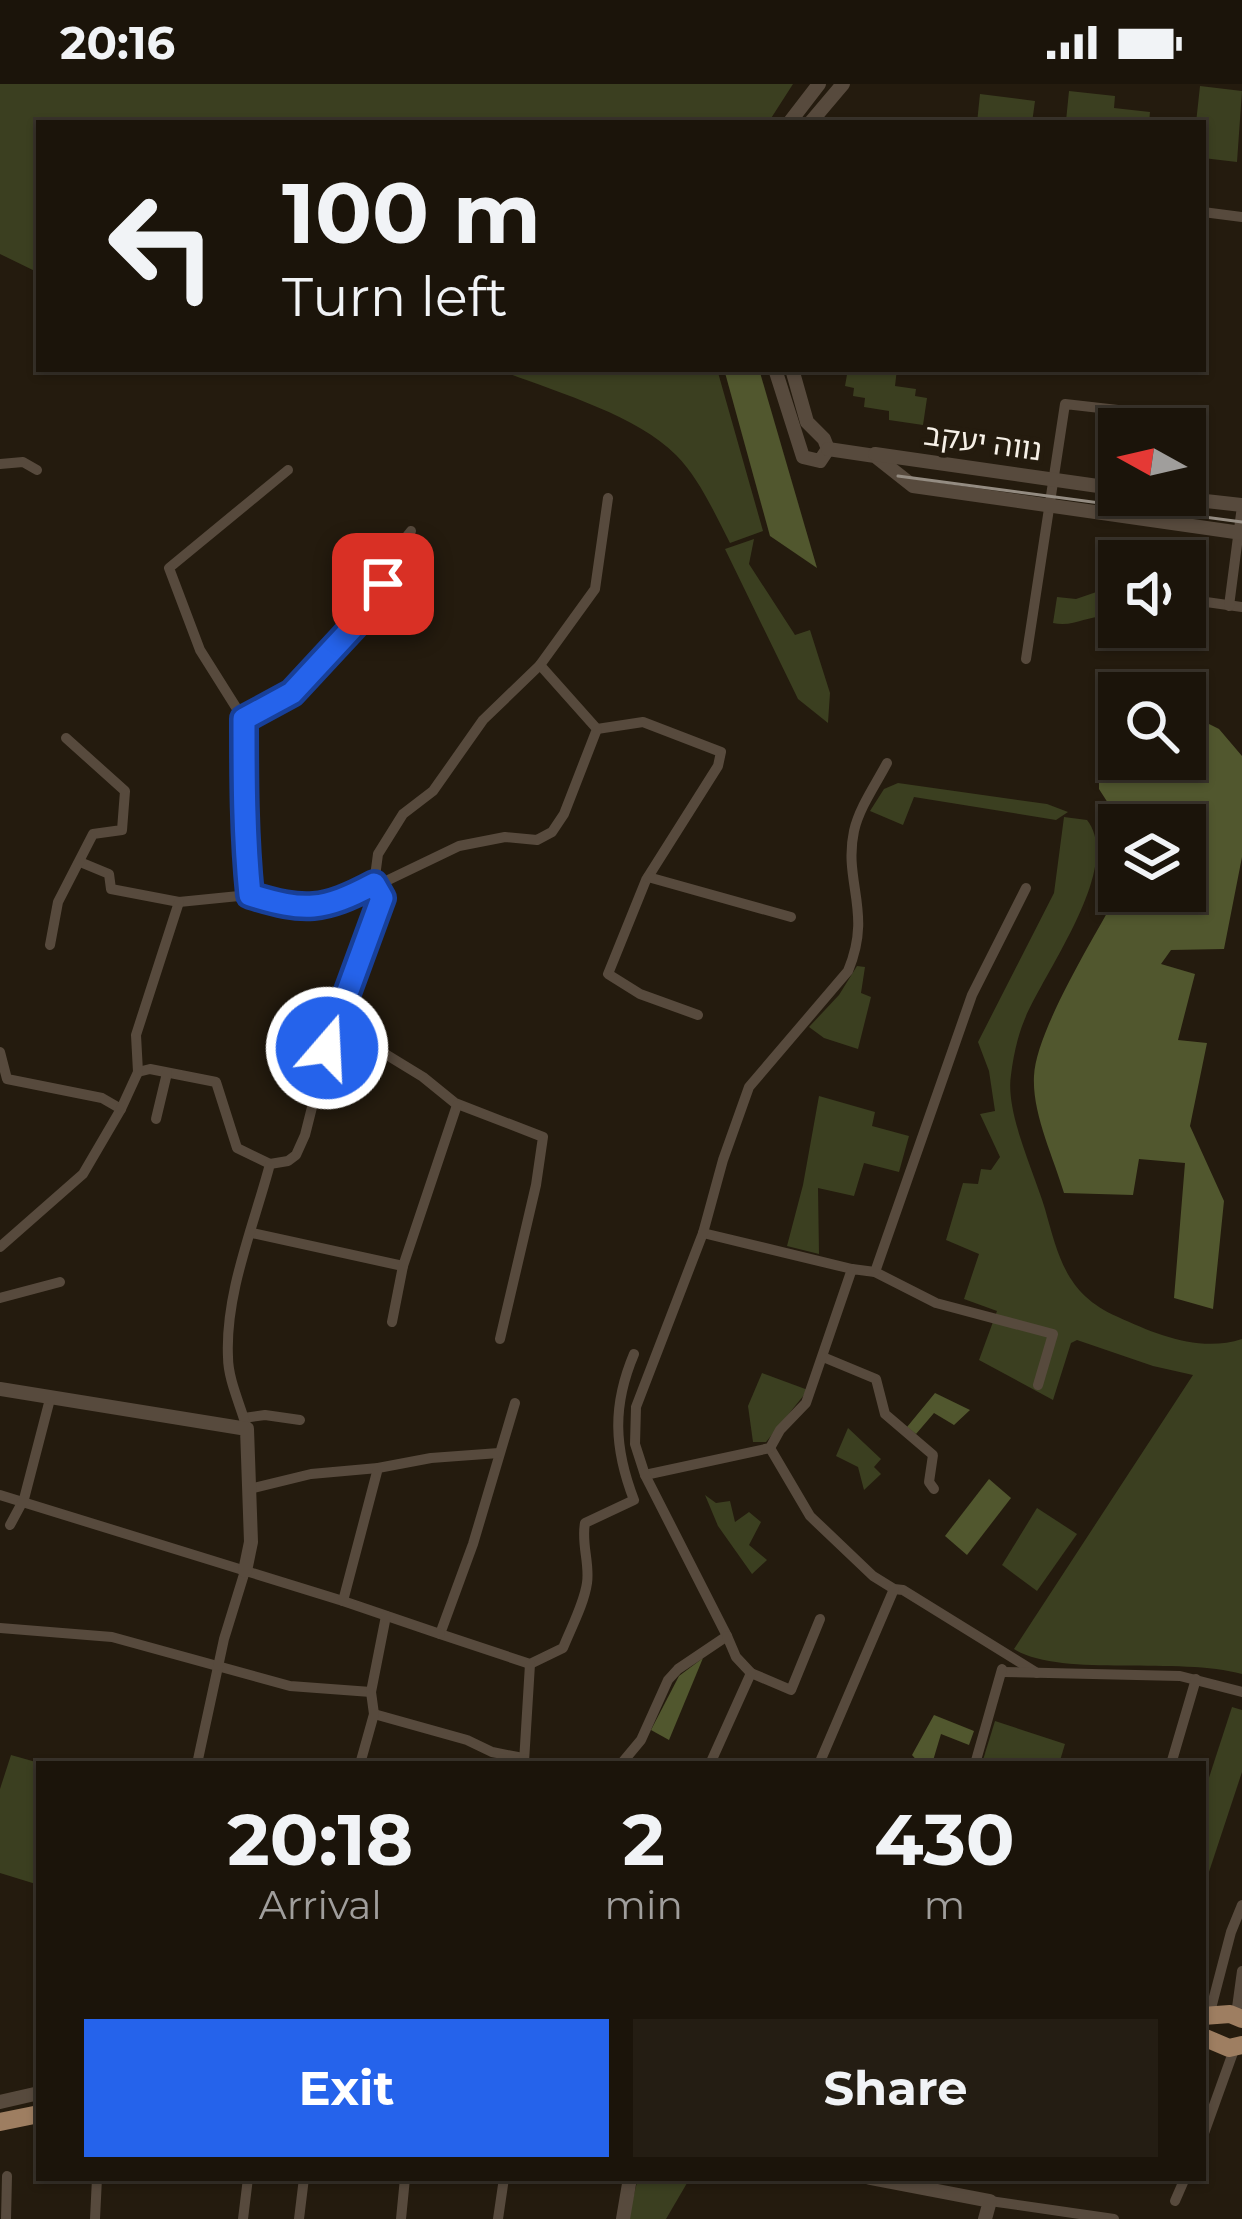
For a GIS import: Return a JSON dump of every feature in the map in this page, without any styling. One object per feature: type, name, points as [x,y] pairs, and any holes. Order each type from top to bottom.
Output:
[{"type":"highway","points":[[1223,2016],[1213,2028],[1230,2044]]},
{"type":"highway","points":[[0,2122],[36,2115]]},
{"type":"street","points":[[791,120],[819,84]]},
{"type":"street","points":[[813,120],[843,84]]},
{"type":"street","points":[[1206,212],[1242,217]]},
{"type":"street","points":[[777,372],[801,454],[809,461],[820,461],[828,449],[807,422],[793,372]]},
{"type":"street","points":[[1026,659],[1065,404],[1100,408]]},
{"type":"street","points":[[801,443],[818,435]]},
{"type":"street","name":"נווה יעקב","points":[[828,449],[1098,485]]},
{"type":"street","points":[[868,453],[914,486],[1240,533]]},
{"type":"street","points":[[0,464],[23,462],[37,470]]},
{"type":"street","points":[[250,895],[242,820],[247,790],[244,719],[200,650],[169,568],[288,470]]},
{"type":"street","points":[[138,1072],[167,1072],[216,1082],[237,1148],[270,1164],[288,1162],[296,1155],[329,1040],[382,898],[374,884],[378,854],[403,814],[433,790],[483,720],[540,665],[595,589],[608,497]]},
{"type":"street","points":[[1206,501],[1242,505],[1235,607]]},
{"type":"street","points":[[244,719],[292,693],[338,648],[384,593],[379,573],[410,531]]},
{"type":"street","points":[[540,665],[597,729]]},
{"type":"street","points":[[597,729],[643,722],[721,752],[718,766],[648,877],[608,974],[640,994],[698,1015]]},
{"type":"street","points":[[80,862],[109,874],[111,889],[179,902],[250,895],[284,905],[332,907],[459,846],[506,837],[537,840],[552,832],[578,784],[597,729]]},
{"type":"street","points":[[50,945],[58,902],[93,834],[122,830],[125,791],[66,738]]},
{"type":"street","points":[[820,1619],[791,1690],[751,1673],[736,1657],[645,1475],[634,1434],[639,1396],[703,1233],[749,1087],[848,971],[857,950],[861,927],[854,829],[887,763]]},
{"type":"street","points":[[648,877],[791,917]]},
{"type":"street","points":[[875,1272],[972,995],[1026,888]]},
{"type":"street","points":[[0,1247],[83,1174],[121,1109],[138,1072],[136,1035],[179,902]]},
{"type":"street","points":[[329,1040],[387,1055],[458,1105],[543,1137],[500,1339]]},
{"type":"street","points":[[0,1052],[7,1078],[102,1098],[121,1109]]},
{"type":"street","points":[[156,1119],[167,1072]]},
{"type":"street","points":[[392,1322],[403,1266],[458,1105]]},
{"type":"street","points":[[198,1761],[251,1542],[246,1423],[227,1363],[228,1335],[270,1164]]},
{"type":"street","points":[[252,1233],[403,1266]]},
{"type":"street","points":[[703,1233],[875,1272],[936,1303],[1053,1334],[1037,1385]]},
{"type":"street","points":[[645,1475],[770,1448],[806,1403],[852,1269]]},
{"type":"street","points":[[0,1298],[60,1282]]},
{"type":"street","points":[[0,1495],[530,1664],[563,1648],[571,1628],[588,1581],[582,1538],[585,1523],[634,1500],[620,1461],[616,1424],[618,1400],[634,1354]]},
{"type":"street","points":[[824,1358],[876,1379],[885,1414],[933,1455],[929,1483],[934,1489]]},
{"type":"street","points":[[0,1389],[230,1423],[265,1415],[300,1420]]},
{"type":"street","points":[[10,1526],[24,1499],[50,1399]]},
{"type":"street","points":[[440,1634],[466,1566],[515,1402]]},
{"type":"street","points":[[770,1448],[810,1516],[873,1576],[1037,1672]]},
{"type":"street","points":[[249,1489],[311,1474],[499,1453]]},
{"type":"street","points":[[343,1601],[378,1468]]},
{"type":"street","points":[[820,1761],[894,1589]]},
{"type":"street","points":[[361,1761],[374,1714],[371,1692],[386,1616]]},
{"type":"street","points":[[0,1628],[112,1637],[290,1686],[371,1692]]},
{"type":"street","points":[[624,1761],[641,1740],[668,1680],[727,1636]]},
{"type":"street","points":[[977,1761],[1006,1654]]},
{"type":"street","points":[[374,1714],[524,1761],[530,1664]]},
{"type":"street","points":[[1002,1672],[1196,1679],[1242,1692]]},
{"type":"street","points":[[711,1761],[751,1673]]},
{"type":"street","points":[[1172,1761],[1196,1679]]},
{"type":"street","points":[[1223,2016],[1226,1948],[1242,1905]]},
{"type":"street","points":[[1223,2016],[1242,1971]]},
{"type":"street","points":[[1206,2126],[1230,2044]]},
{"type":"street","points":[[0,2084],[3,2101],[36,2094]]},
{"type":"street","points":[[6,2219],[7,2176]]},
{"type":"street","points":[[95,2219],[97,2181]]},
{"type":"street","points":[[243,2219],[248,2181]]},
{"type":"street","points":[[299,2219],[304,2181]]},
{"type":"street","points":[[401,2219],[405,2181]]},
{"type":"street","points":[[498,2219],[504,2181]]},
{"type":"street","points":[[623,2219],[629,2181]]},
{"type":"street","points":[[886,2181],[1114,2219]]},
{"type":"street","points":[[1175,2201],[1184,2181]]},
{"type":"street","points":[[985,2219],[990,2201]]},
{"type":"green space","points":[[0,84],[793,84],[770,120],[36,120],[36,272],[0,254]]},
{"type":"green space","points":[[1200,86],[1242,91],[1237,162],[1206,158],[1206,120],[1196,120]]},
{"type":"green space","points":[[1069,91],[1115,96],[1114,108],[1150,112],[1149,120],[1066,120]]},
{"type":"green space","points":[[980,94],[1035,101],[1032,120],[977,120]]},
{"type":"green space","points":[[505,372],[718,372],[763,531],[730,543],[692,474],[676,455],[638,427]]},
{"type":"green space","points":[[725,372],[760,372],[817,568],[770,536]]},
{"type":"green space","points":[[847,372],[897,372],[895,386],[916,389],[915,396],[927,398],[923,425],[889,420],[889,411],[864,407],[865,398],[853,396],[854,388],[845,386]]},
{"type":"green space","points":[[754,539],[749,564],[795,635],[810,630],[830,693],[828,723],[798,699],[725,549]]},
{"type":"green space","points":[[1098,591],[1098,617],[1053,623],[1057,597],[1076,599]]},
{"type":"green space","points":[[1206,722],[1219,729],[1242,756],[1242,857],[1224,949],[1171,950],[1161,964],[1195,974],[1178,1040],[1207,1043],[1190,1126],[1224,1201],[1213,1309],[1174,1298],[1185,1163],[1139,1159],[1133,1195],[1064,1193],[1040,1120],[1034,1091],[1037,1057],[1069,983],[1108,912],[1206,912],[1206,804],[1109,804],[1099,780],[1206,780]]},
{"type":"green space","points":[[898,783],[1047,804],[1068,812],[1056,820],[914,797],[903,825],[870,811],[884,789]]},
{"type":"green space","points":[[1064,817],[1087,820],[1096,840],[1095,864],[1076,920],[1022,1028],[1011,1075],[1012,1106],[1061,1259],[1087,1298],[1118,1317],[1178,1340],[1210,1344],[1242,1339],[1242,1674],[1186,1667],[1060,1663],[1014,1649],[1193,1375],[1077,1340],[1071,1343],[1053,1400],[979,1360],[997,1311],[964,1299],[979,1254],[946,1240],[963,1183],[978,1184],[981,1169],[991,1170],[1000,1157],[980,1114],[995,1111],[989,1071],[978,1042],[1054,893]]},
{"type":"green space","points":[[857,966],[865,967],[861,993],[871,997],[858,1049],[824,1038],[809,1027],[839,995]]},
{"type":"green space","points":[[819,1096],[875,1112],[872,1126],[909,1136],[899,1172],[864,1163],[854,1196],[818,1188],[819,1254],[787,1246]]},
{"type":"green space","points":[[762,1373],[808,1390],[766,1442],[753,1442],[748,1406]]},
{"type":"green space","points":[[935,1393],[970,1410],[954,1425],[934,1413],[916,1434],[907,1427]]},
{"type":"green space","points":[[848,1428],[881,1459],[874,1467],[881,1474],[864,1490],[858,1467],[836,1456]]},
{"type":"green space","points":[[989,1479],[1011,1498],[967,1555],[945,1536]]},
{"type":"green space","points":[[705,1495],[716,1503],[730,1501],[735,1522],[749,1512],[761,1522],[749,1545],[767,1560],[752,1574],[718,1526]]},
{"type":"green space","points":[[1037,1508],[1077,1534],[1037,1591],[1002,1565]]},
{"type":"green space","points":[[703,1658],[669,1740],[651,1730],[679,1676]]},
{"type":"green space","points":[[1232,1707],[1242,1710],[1242,1772],[1206,1881],[1206,1787]]},
{"type":"green space","points":[[934,1715],[974,1731],[969,1745],[941,1734],[933,1761],[917,1761],[912,1755]]},
{"type":"green space","points":[[995,1721],[1065,1744],[1060,1761],[983,1761]]},
{"type":"green space","points":[[11,1755],[36,1762],[36,1884],[0,1873],[0,1789]]},
{"type":"green space","points":[[637,2181],[688,2181],[666,2219],[628,2219]]},
{"type":"tram line","points":[[898,476],[1242,522]]},
{"type":"route","points":[[327,1048],[382,898],[374,884],[332,907],[284,905],[250,895],[242,820],[247,790],[244,719],[292,693],[382,596],[383,584]]}]
